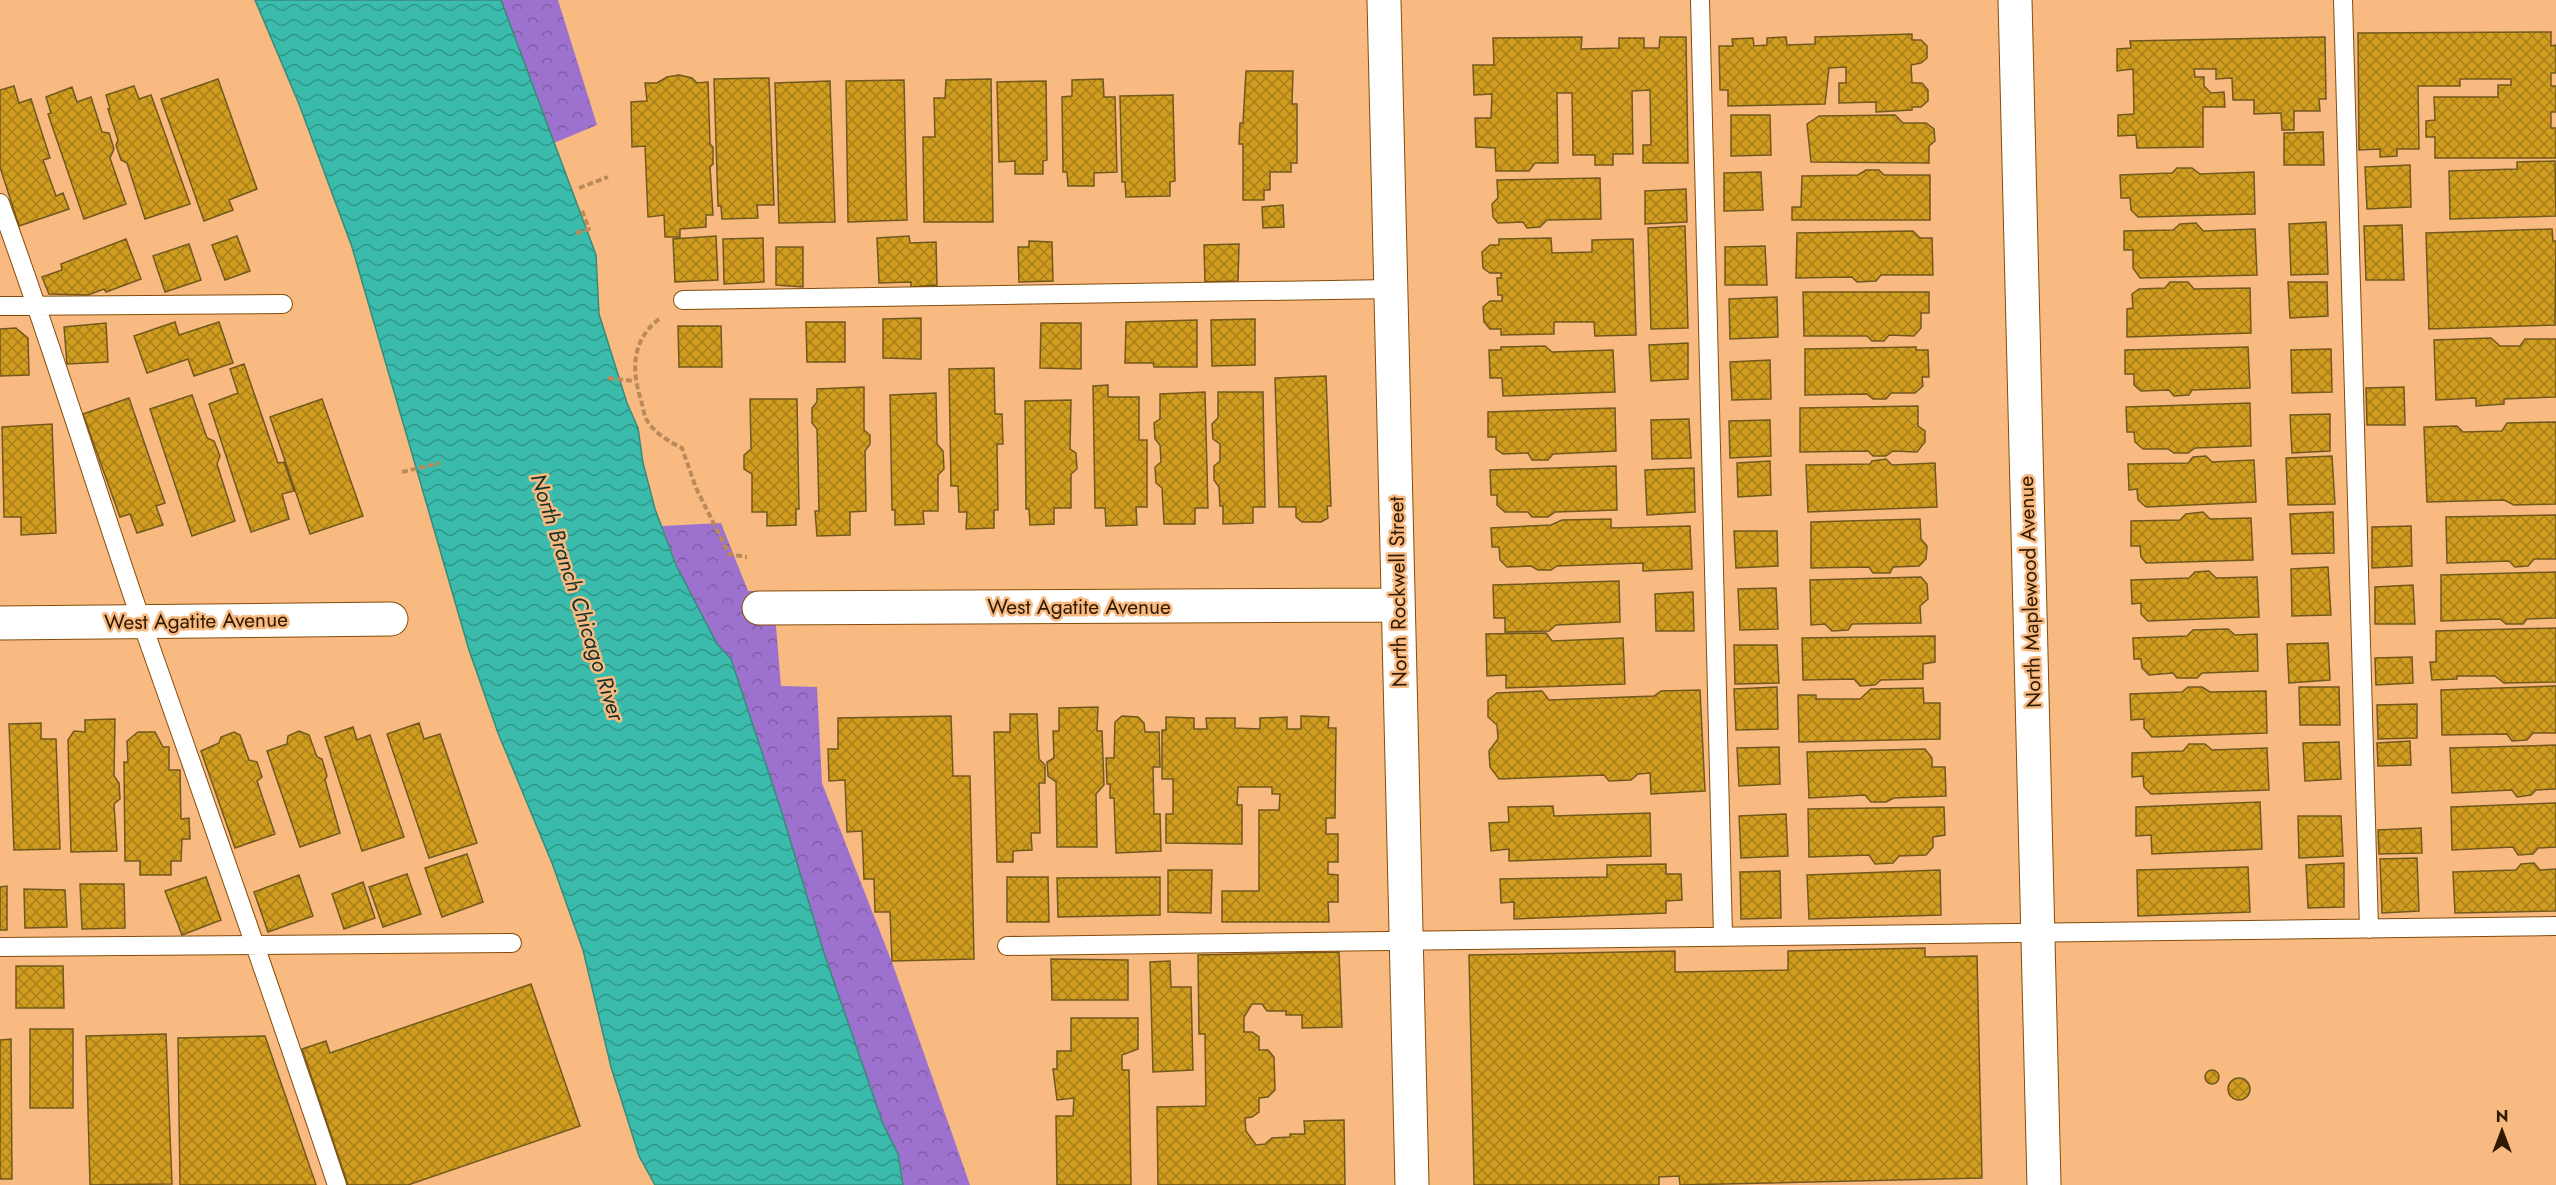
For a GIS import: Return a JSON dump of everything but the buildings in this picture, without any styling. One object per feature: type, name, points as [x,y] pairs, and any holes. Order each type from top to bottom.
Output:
[{"type":"street","name":"North Rockwell Street","points":[[1384,0],[1412,1185]]},
{"type":"street","name":"North Maplewood Avenue","points":[[2015,0],[2044,1185]]},
{"type":"street","name":"West Agatite Avenue","points":[[759,608],[1398,605]]},
{"type":"street","name":"West Agatite Avenue","points":[[0,623],[391,619]]},
{"type":"lane","points":[[1700,0],[1723,937]]},
{"type":"lane","points":[[2343,0],[2369,928]]},
{"type":"lane","points":[[0,203],[337,1185]]},
{"type":"lane","points":[[683,300],[1391,290]]},
{"type":"lane","points":[[0,306],[283,304]]},
{"type":"lane","points":[[1007,946],[2556,926]]},
{"type":"lane","points":[[0,947],[512,943]]},
{"type":"path","points":[[579,188],[608,177]]},
{"type":"path","points":[[576,233],[589,228],[581,208]]},
{"type":"path","points":[[683,300],[651,325],[639,342],[633,363],[634,381],[648,422],[666,440],[682,448],[696,488],[729,554],[747,557]]},
{"type":"path","points":[[608,378],[634,381]]},
{"type":"path","points":[[402,472],[440,463]]},
{"type":"green space","points":[[501,0],[558,0],[597,125],[554,143]]},
{"type":"green space","points":[[721,523],[748,591],[773,591],[781,686],[817,687],[822,783],[893,965],[970,1185],[903,1185],[898,1154],[883,1124],[824,953],[783,816],[731,660],[699,614],[682,579],[662,526]]},
{"type":"water","name":"North Branch Chicago River","points":[[255,0],[501,0],[596,255],[599,314],[627,403],[638,428],[643,463],[655,509],[676,565],[717,644],[731,659],[783,816],[824,953],[883,1124],[898,1154],[903,1185],[655,1185],[639,1156],[611,1067],[583,950],[552,863],[498,733],[469,650],[352,247],[299,104]]}]
